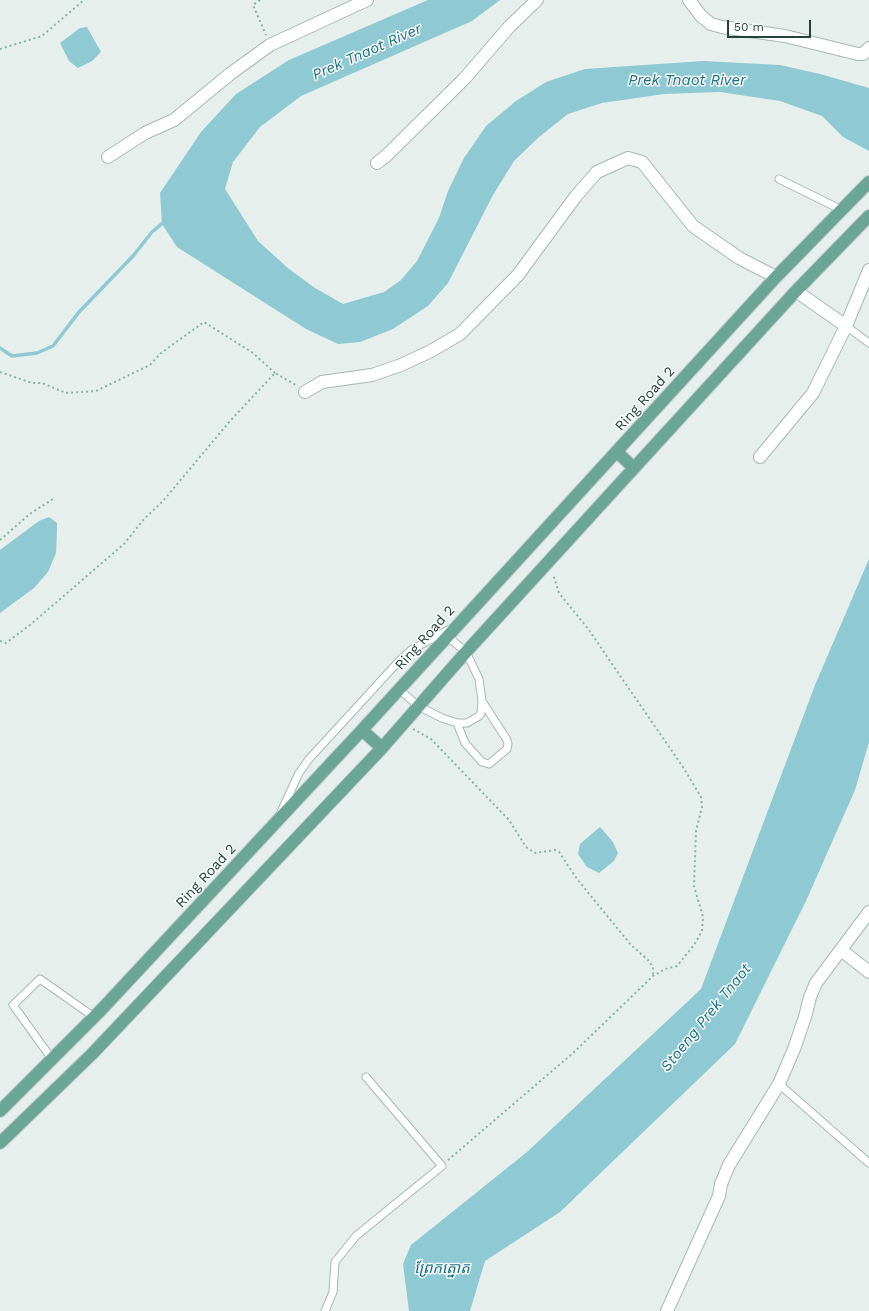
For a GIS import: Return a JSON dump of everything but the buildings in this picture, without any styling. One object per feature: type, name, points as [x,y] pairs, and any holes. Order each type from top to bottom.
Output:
[{"type":"main road","name":"Ring Road 2","points":[[0,1111],[94,1017],[362,730],[446,636],[617,452],[776,277],[865,185]]},
{"type":"main road","points":[[0,1143],[92,1054],[382,748],[466,652],[634,468],[796,292],[866,222]]},
{"type":"main road","points":[[617,452],[634,468]]},
{"type":"main road","points":[[362,730],[382,748]]},
{"type":"street","points":[[108,157],[145,133],[174,120],[230,74],[270,45],[367,0]]},
{"type":"street","points":[[377,163],[386,156],[465,78],[509,27],[538,0]]},
{"type":"street","points":[[689,0],[702,16],[711,24],[722,28],[785,36],[858,54],[863,54],[869,48]]},
{"type":"street","points":[[305,392],[322,382],[372,375],[401,365],[431,351],[460,334],[518,275],[576,196],[597,172],[628,158],[642,162],[693,226],[739,258],[776,277]]},
{"type":"street","points":[[760,457],[813,393],[846,326],[869,270]]},
{"type":"street","points":[[796,292],[846,326]]},
{"type":"street","points":[[667,1311],[719,1196],[721,1184],[729,1165],[779,1084],[794,1049],[810,997],[816,983],[869,912]]},
{"type":"street","points":[[840,950],[869,972]]},
{"type":"lane","points":[[779,179],[842,210]]},
{"type":"lane","points":[[846,326],[869,343]]},
{"type":"lane","points":[[277,821],[299,772],[309,759],[399,661],[410,650],[457,625]]},
{"type":"lane","points":[[399,689],[418,706],[442,718],[467,723],[479,716],[481,713],[482,701],[479,679],[466,652],[446,636]]},
{"type":"lane","points":[[457,722],[465,743],[485,764],[489,764],[507,749],[508,740],[482,701]]},
{"type":"lane","points":[[52,1059],[14,1005],[40,979],[94,1017]]},
{"type":"lane","points":[[325,1311],[333,1292],[335,1262],[356,1236],[442,1166],[366,1077]]},
{"type":"lane","points":[[779,1084],[869,1163]]},
{"type":"path","points":[[0,49],[42,36],[84,0]]},
{"type":"path","points":[[260,0],[253,5],[270,45]]},
{"type":"path","points":[[0,372],[32,383],[42,383],[66,393],[96,391],[150,365],[167,348],[204,322],[253,353],[275,373],[289,380],[305,392]]},
{"type":"path","points":[[0,641],[6,643],[30,625],[124,544],[144,519],[163,501],[230,421],[275,373]]},
{"type":"path","points":[[0,540],[31,513],[53,499]]},
{"type":"path","points":[[442,1166],[572,1054],[653,976],[665,969],[677,966],[694,945],[702,931],[703,917],[694,886],[696,831],[702,807],[701,797],[683,767],[607,656],[559,593],[548,562]]},
{"type":"path","points":[[403,724],[431,739],[509,820],[526,848],[535,853],[555,850],[559,852],[577,879],[627,940],[648,960],[653,967],[653,976]]},
{"type":"water","name":"Prek Tnaot River","points":[[428,0],[500,0],[472,21],[301,96],[260,127],[233,162],[225,189],[258,241],[289,269],[315,288],[343,304],[384,292],[401,280],[417,261],[439,218],[448,191],[464,158],[486,126],[516,101],[546,82],[585,69],[703,61],[780,65],[820,74],[869,88],[869,151],[843,137],[822,116],[780,101],[720,92],[664,94],[602,103],[568,114],[539,137],[514,161],[493,195],[448,283],[428,306],[393,329],[360,342],[338,344],[306,329],[177,247],[162,224],[160,193],[201,132],[236,94],[289,60]]},
{"type":"water","points":[[87,27],[101,52],[92,61],[78,68],[69,61],[60,43],[80,28]]},
{"type":"water","points":[[49,517],[57,523],[57,531],[56,553],[48,572],[34,588],[0,613],[0,550],[39,521]]},
{"type":"water","name":"ព្រែកត្នោត","points":[[869,559],[869,742],[855,790],[806,901],[735,1044],[560,1212],[485,1261],[470,1311],[409,1311],[403,1264],[411,1245],[527,1152],[701,989],[815,685]]},
{"type":"water","points":[[600,827],[613,842],[618,853],[614,861],[599,873],[587,867],[578,854],[580,844]]},
{"type":"waterway","points":[[0,348],[12,356],[37,353],[53,346],[79,312],[133,256],[152,232],[165,221]]},
{"type":"water label","name":"Stoeng Prek Tnaot","points":[[706,1018]]}]
